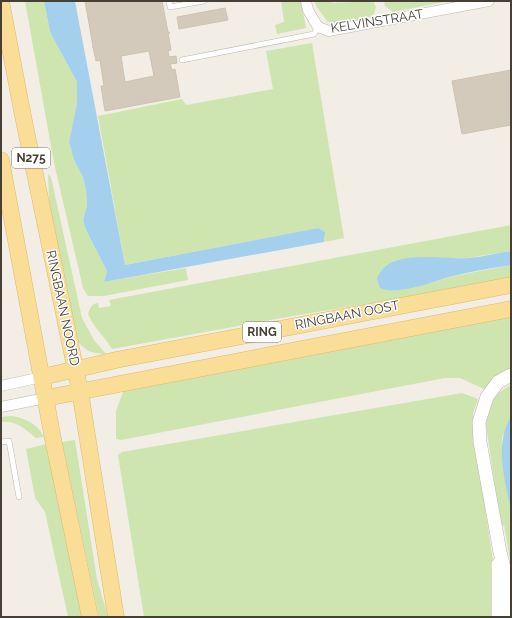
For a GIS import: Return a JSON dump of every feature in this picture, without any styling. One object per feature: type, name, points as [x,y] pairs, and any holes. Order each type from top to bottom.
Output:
[{"type":"main road","name":"RINGBAAN NOORD","points":[[1,1],[22,116],[76,368],[116,617]]},
{"type":"main road","name":"N275","points":[[1,160],[42,377]]},
{"type":"main road","name":"RINGBAAN OOST","points":[[42,377],[76,368],[511,285]]},
{"type":"main road","name":"RINGBAAN OOST","points":[[46,398],[511,309]]},
{"type":"main road","points":[[42,377],[53,439],[90,617]]},
{"type":"street","name":"KELVINSTRAAT","points":[[306,1],[308,10],[318,27],[329,31],[489,1]]},
{"type":"street","points":[[505,612],[507,580],[500,552],[480,442],[479,422],[487,397],[498,382],[511,376]]},
{"type":"street","points":[[1,386],[42,377]]},
{"type":"street","points":[[1,407],[46,398]]},
{"type":"lane","points":[[169,1],[170,7],[204,1]]},
{"type":"lane","points":[[182,60],[314,34],[318,27]]},
{"type":"lane","points":[[1,442],[9,441],[19,496]]},
{"type":"green space","points":[[25,1],[44,1],[50,32],[77,82],[77,103],[69,142],[74,160],[83,177],[86,190],[87,205],[83,220],[86,230],[107,271],[104,282],[186,268],[188,280],[104,296],[88,296],[83,288],[54,163]]},
{"type":"green space","points":[[281,1],[301,1],[306,28],[277,34],[275,25],[284,22]]},
{"type":"green space","points":[[315,1],[331,1],[332,3],[373,1],[376,7],[373,16],[336,24],[328,22],[316,6]]},
{"type":"green space","points":[[384,1],[449,1],[393,12],[385,6]]},
{"type":"green space","points":[[312,43],[344,238],[324,242],[325,236],[318,228],[125,265],[98,116],[182,99],[186,105],[273,89],[266,51]]},
{"type":"green space","points":[[48,174],[51,177],[82,318],[94,340],[106,354],[89,351],[77,340],[49,202]]},
{"type":"green space","points":[[511,225],[511,251],[467,258],[406,258],[391,264],[379,273],[427,284],[454,276],[511,265],[511,280],[293,316],[112,349],[93,324],[88,314],[94,304],[98,303],[99,308],[111,306],[109,300]]},
{"type":"green space","points":[[511,316],[511,371],[491,381],[484,389],[460,378],[445,378],[121,440],[116,439],[116,411],[124,389]]},
{"type":"green space","points":[[511,385],[511,416],[502,438],[502,445],[511,511],[511,565],[504,525],[501,527],[486,425],[488,411],[492,401],[499,393]]},
{"type":"green space","points":[[462,393],[478,399],[473,413],[473,426],[495,575],[495,617],[144,617],[118,455],[122,452]]},
{"type":"green space","points":[[9,416],[25,419],[34,424],[44,437],[36,438],[24,428],[12,422],[1,422],[1,417]]},
{"type":"green space","points":[[75,440],[97,579],[108,617],[99,617],[62,442]]},
{"type":"green space","points":[[47,444],[85,617],[68,617],[45,512],[35,498],[26,449]]},
{"type":"water","points":[[44,1],[75,1],[125,265],[318,228],[325,232],[324,242],[104,282],[107,271],[86,230],[83,220],[87,205],[86,190],[83,177],[74,160],[69,142],[77,103],[77,82],[50,32]]},
{"type":"water","points":[[511,251],[511,265],[460,274],[406,289],[388,290],[380,288],[377,279],[383,269],[392,262],[403,259],[416,257],[468,258]]},
{"type":"water","points":[[511,416],[511,511],[502,463],[502,451],[506,427]]},
{"type":"building","points":[[85,1],[162,1],[168,32],[170,33],[168,33],[171,50],[168,51],[169,57],[176,56],[177,63],[170,64],[172,70],[175,69],[180,97],[105,111],[101,86],[104,86],[100,60],[96,61]],"holes":[[[149,51],[154,76],[125,82],[121,56]]]},
{"type":"building","points":[[225,8],[228,20],[179,29],[177,17]]},
{"type":"building","points":[[511,70],[511,125],[462,134],[452,81]]}]
